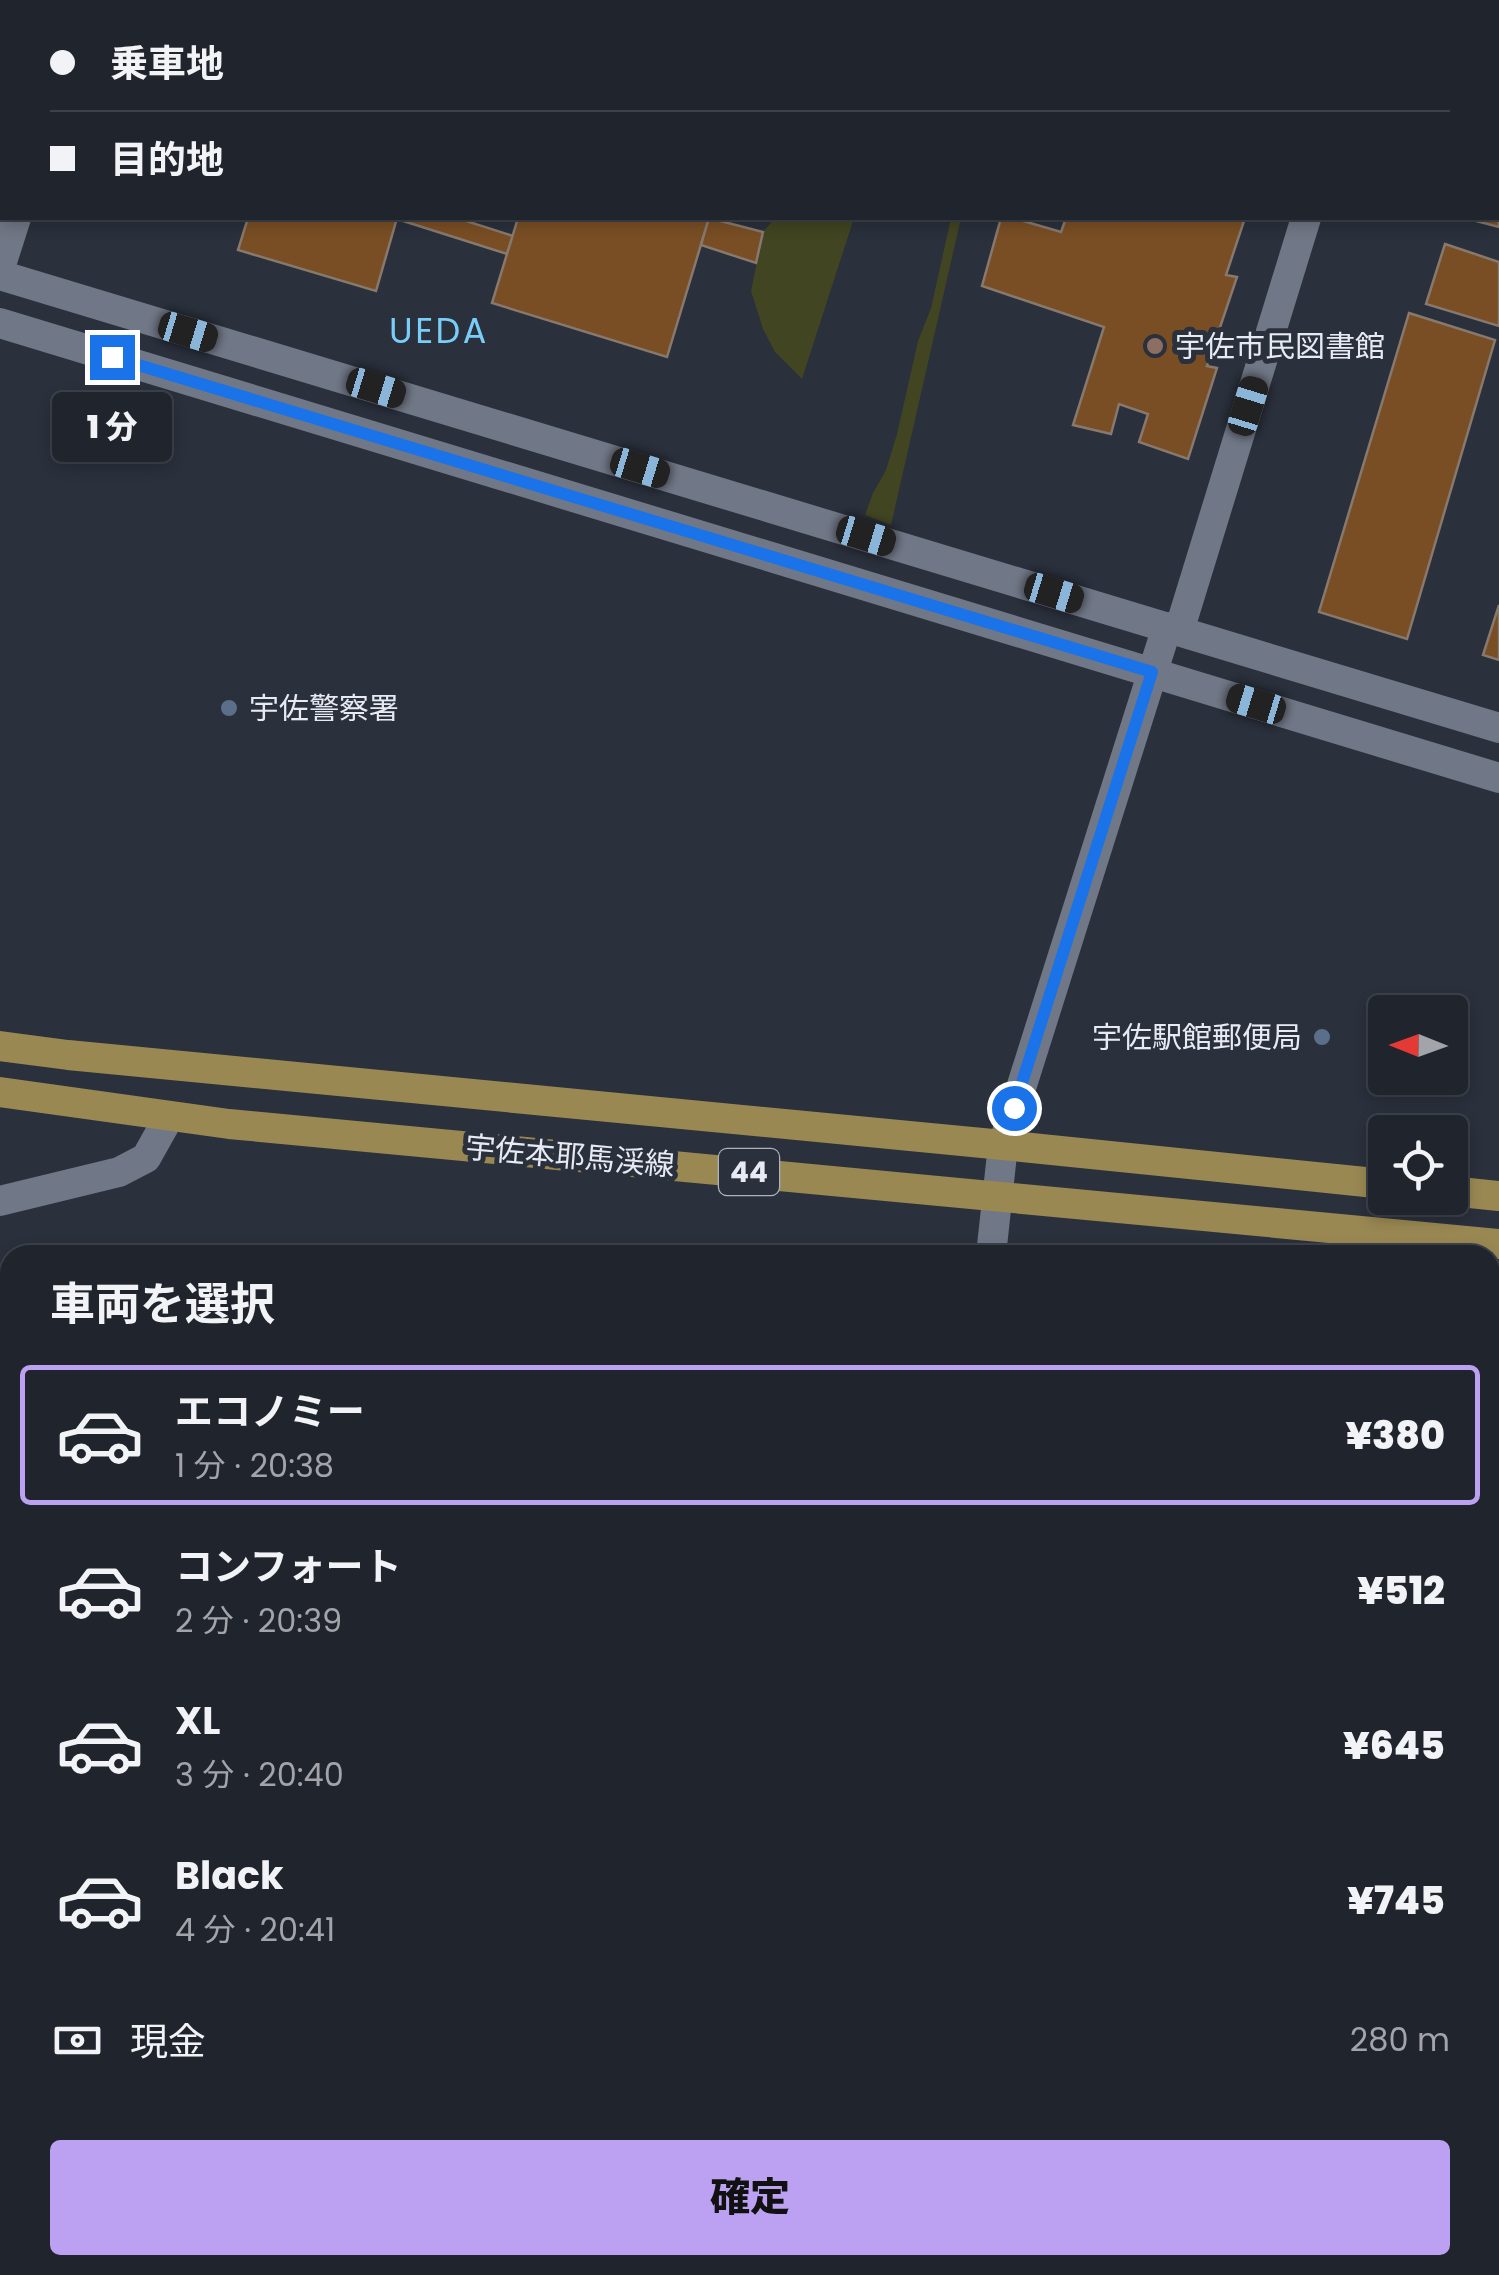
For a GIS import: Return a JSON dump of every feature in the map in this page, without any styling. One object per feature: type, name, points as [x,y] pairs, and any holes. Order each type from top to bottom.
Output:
[{"type":"main road","name":"宇佐本耶馬渓線","points":[[0,1046],[1368,1182]]},
{"type":"main road","name":"宇佐本耶馬渓線","points":[[0,1092],[230,1124],[1499,1244]]},
{"type":"main road","points":[[1468,1193],[1499,1196]]},
{"type":"street","points":[[15,220],[0,272],[1499,728]]},
{"type":"street","points":[[992,1245],[1003,1145],[1152,672],[1173,629],[1305,220]]},
{"type":"street","points":[[0,323],[1499,778]]},
{"type":"street","points":[[0,1200],[119,1172],[146,1158],[169,1117]]},
{"type":"green space","points":[[773,220],[853,220],[802,379],[775,352],[751,291],[763,232]]},
{"type":"green space","points":[[951,220],[961,220],[891,525],[865,515],[886,470],[918,341],[931,308]]},
{"type":"building","points":[[247,220],[396,220],[376,291],[238,250]]},
{"type":"building","points":[[400,220],[463,220],[513,236],[507,254]]},
{"type":"building","points":[[517,220],[708,220],[667,357],[492,303]]},
{"type":"building","points":[[708,220],[763,232],[756,263],[701,245]]},
{"type":"building","name":"宇佐市民図書館","points":[[1000,220],[1020,220],[1061,232],[1065,220],[1244,220],[1226,275],[1237,277],[1207,366],[1217,368],[1188,459],[1139,442],[1148,414],[1119,404],[1111,434],[1073,425],[1104,327],[982,286]]},
{"type":"building","points":[[1473,220],[1499,220],[1499,227]]},
{"type":"building","points":[[1445,244],[1499,262],[1499,326],[1426,304]]},
{"type":"building","points":[[1409,313],[1495,340],[1407,639],[1319,612]]},
{"type":"building","points":[[1499,605],[1499,660],[1483,655]]},
{"type":"place","name":"宇佐市民図書館","points":[[1155,346]]},
{"type":"place","name":"宇佐警察署","points":[[229,708]]},
{"type":"place","name":"宇佐駅館郵便局","points":[[1322,1037]]},
{"type":"district","name":"UEDA","points":[[439,330]]},
{"type":"route","points":[[112,357],[1152,672],[1014,1108]]}]
